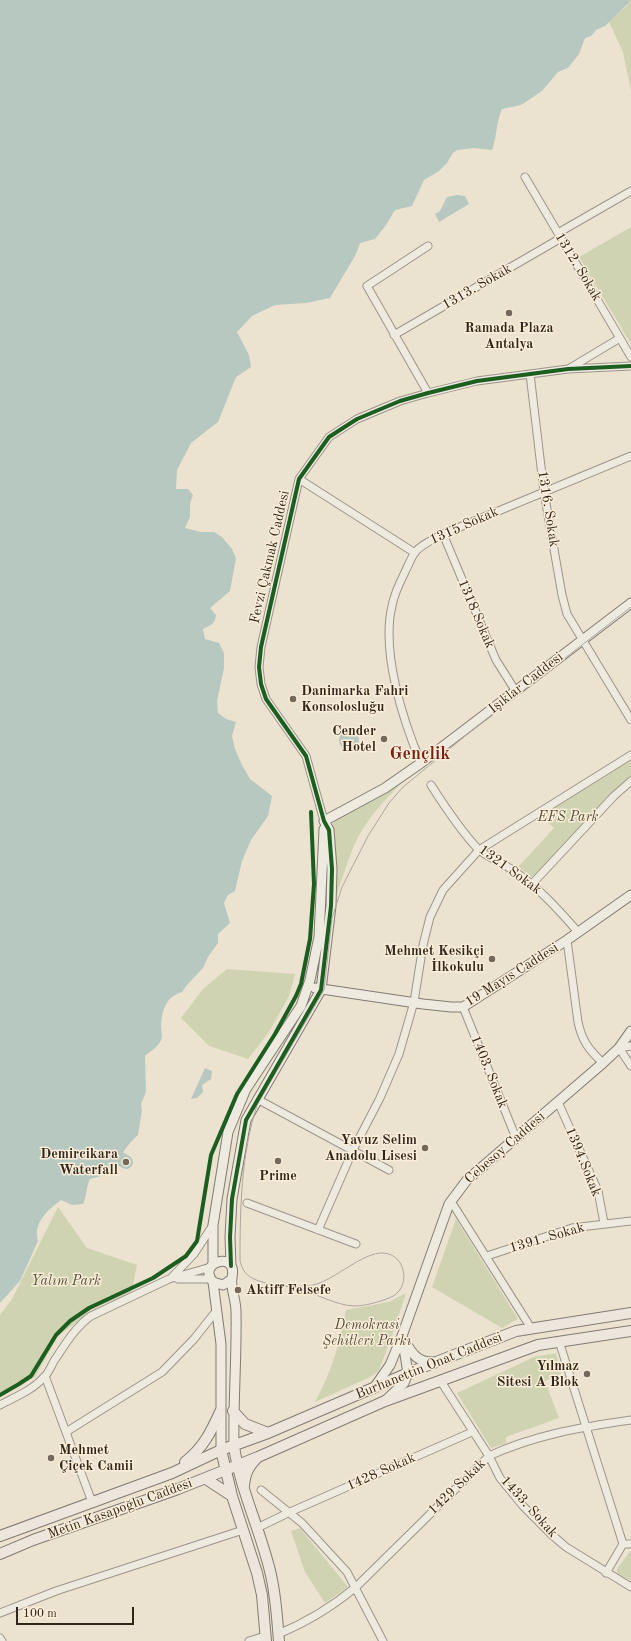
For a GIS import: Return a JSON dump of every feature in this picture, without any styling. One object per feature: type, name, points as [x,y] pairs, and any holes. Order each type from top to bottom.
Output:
[{"type":"main road","name":"Burhanettin Onat Caddesi","points":[[234,1446],[408,1373],[516,1331],[631,1313]]},
{"type":"main road","name":"Burhanettin Onat Caddesi","points":[[238,1465],[385,1401],[538,1345],[631,1330]]},
{"type":"main road","points":[[233,1411],[245,1424],[268,1433]]},
{"type":"main road","points":[[172,1473],[202,1447],[210,1436],[220,1412]]},
{"type":"main road","points":[[234,1446],[244,1490],[270,1570],[274,1590],[278,1637]]},
{"type":"main road","name":"Metin Kasapoğlu Caddesi","points":[[0,1536],[172,1473],[221,1450],[234,1446]]},
{"type":"main road","points":[[221,1450],[232,1496],[257,1572],[262,1595],[265,1639]]},
{"type":"main road","points":[[244,1490],[245,1475],[250,1465],[258,1457]]},
{"type":"main road","name":"Metin Kasapoğlu Caddesi","points":[[0,1554],[33,1540],[206,1479],[238,1465]]},
{"type":"main road","points":[[206,1479],[232,1496]]},
{"type":"street","name":"1312. Sokak","points":[[524,177],[631,357]]},
{"type":"street","name":"1313. Sokak","points":[[394,335],[631,191]]},
{"type":"street","points":[[428,246],[367,286],[428,393]]},
{"type":"street","points":[[568,369],[620,338]]},
{"type":"street","name":"Fevzi Çakmak Caddesi","points":[[324,821],[306,756],[266,699],[261,684],[259,667],[261,647],[299,478],[329,437],[357,419],[400,401],[477,381],[568,369],[631,366]]},
{"type":"street","name":"1316. Sokak","points":[[530,374],[544,492],[562,595],[567,614],[631,720]]},
{"type":"street","name":"1315 Sokak","points":[[421,764],[411,741],[399,699],[388,637],[392,606],[400,582],[415,553],[424,545],[443,534],[631,456]]},
{"type":"street","points":[[299,478],[415,553]]},
{"type":"street","name":"1318 Sokak","points":[[443,534],[496,660],[515,690]]},
{"type":"street","name":"Işıklar Caddesi","points":[[421,764],[515,690],[631,603]]},
{"type":"street","points":[[318,1230],[353,1150],[380,1098],[399,1054],[414,1002],[423,945],[430,917],[443,890],[479,850],[631,755]]},
{"type":"street","points":[[324,821],[385,788],[421,764]]},
{"type":"street","points":[[532,884],[614,796],[631,781]]},
{"type":"street","name":"1321 Sokak","points":[[431,785],[453,818],[479,850],[513,870],[532,884],[554,904],[578,932]]},
{"type":"street","points":[[221,1450],[220,1412],[222,1358],[212,1280],[212,1266],[213,1224],[227,1138],[246,1089],[301,1006],[308,987],[318,937],[322,884],[324,821]]},
{"type":"street","points":[[234,1446],[233,1411],[236,1310],[232,1279],[233,1272],[231,1266],[230,1237],[232,1199],[246,1120],[320,990],[331,906],[332,869],[329,830],[324,821]]},
{"type":"street","name":"19 Mayıs Caddesi","points":[[308,987],[320,990],[451,1007],[463,1007],[567,940],[631,895]]},
{"type":"street","points":[[567,940],[581,1034],[589,1050],[603,1063]]},
{"type":"street","name":"1403. Sokak","points":[[463,1007],[516,1138]]},
{"type":"street","name":"Cebesoy Caddesi","points":[[374,1388],[390,1365],[402,1336],[449,1204],[467,1180],[603,1063],[618,1048],[631,1031]]},
{"type":"street","points":[[631,1046],[618,1048],[631,1066]]},
{"type":"street","points":[[257,1099],[389,1170]]},
{"type":"street","name":"1394.Sokak","points":[[558,1102],[598,1192],[604,1223]]},
{"type":"street","points":[[247,1203],[356,1244]]},
{"type":"street","points":[[449,1204],[454,1206],[487,1256],[531,1328]]},
{"type":"street","name":"1391. Sokak","points":[[487,1256],[572,1228],[631,1221]]},
{"type":"street","points":[[169,1279],[194,1254],[213,1224]]},
{"type":"street","points":[[0,1405],[30,1389],[45,1376],[83,1321],[91,1316],[169,1279],[212,1266],[222,1261],[231,1266]]},
{"type":"street","points":[[169,1279],[212,1280],[219,1285],[223,1285],[232,1279]]},
{"type":"street","points":[[66,1432],[162,1372],[194,1339],[217,1310]]},
{"type":"street","points":[[402,1336],[410,1349],[419,1359],[425,1363],[437,1362]]},
{"type":"street","points":[[385,1401],[404,1383],[408,1373],[402,1336]]},
{"type":"street","points":[[559,1341],[623,1544],[606,1573]]},
{"type":"street","points":[[45,1376],[92,1502]]},
{"type":"street","name":"1433. Sokak","points":[[440,1380],[472,1432],[489,1456],[500,1478],[524,1506],[552,1536],[566,1547],[631,1588]]},
{"type":"street","name":"1429 Sokak","points":[[278,1637],[344,1597],[356,1587],[489,1456],[506,1448],[550,1434],[631,1420]]},
{"type":"street","name":"1428 Sokak","points":[[257,1528],[472,1432]]},
{"type":"street","points":[[261,1490],[302,1523],[347,1572],[383,1641]]},
{"type":"street","points":[[0,1612],[71,1586],[243,1530]]},
{"type":"street","points":[[623,1544],[631,1544]]},
{"type":"street","points":[[249,1641],[265,1639]]},
{"type":"green space","points":[[629,0],[631,0],[631,91],[623,52],[609,22],[629,4]]},
{"type":"green space","points":[[631,227],[631,344],[579,257]]},
{"type":"green space","name":"EFS Park","points":[[631,757],[631,779],[532,877],[518,867],[554,828],[540,815]]},
{"type":"green space","points":[[407,778],[384,801],[363,828],[353,848],[337,894],[337,872],[333,825],[334,819]]},
{"type":"green space","points":[[227,969],[295,974],[289,996],[269,1032],[248,1059],[209,1046],[181,1018],[203,989]]},
{"type":"green space","name":"Yalım Park","points":[[58,1207],[87,1248],[137,1265],[131,1295],[104,1304],[91,1311],[58,1336],[35,1377],[0,1396],[0,1315],[12,1299]]},
{"type":"green space","points":[[456,1219],[518,1319],[502,1328],[432,1287]]},
{"type":"green space","name":"Demokrasi Şehitleri Parkı","points":[[406,1293],[390,1342],[378,1372],[315,1402],[326,1380],[334,1358],[346,1310],[389,1302]]},
{"type":"green space","points":[[556,1353],[561,1374],[545,1381],[559,1418],[506,1437],[506,1443],[491,1448],[457,1393],[534,1357]]},
{"type":"green space","points":[[300,1528],[348,1587],[325,1603],[305,1572],[291,1531]]},
{"type":"green space","points":[[631,1550],[631,1581],[617,1573],[617,1569]]},
{"type":"shaded area","points":[[0,0],[629,0],[629,3],[605,26],[596,30],[591,36],[585,38],[579,54],[568,68],[558,72],[542,91],[521,105],[502,109],[492,150],[474,148],[457,150],[439,171],[424,180],[412,206],[395,210],[375,239],[360,243],[355,256],[330,298],[306,303],[275,305],[252,316],[237,332],[249,355],[251,367],[236,377],[218,422],[191,443],[177,470],[176,489],[188,489],[193,495],[190,504],[190,517],[185,528],[201,532],[214,532],[222,537],[232,549],[236,558],[230,591],[210,608],[216,615],[215,620],[212,624],[203,629],[205,639],[219,643],[224,653],[224,668],[217,701],[218,713],[226,719],[236,722],[232,736],[235,749],[242,765],[250,779],[272,796],[268,816],[251,840],[242,861],[235,891],[228,895],[224,903],[230,923],[218,934],[218,943],[208,957],[203,968],[182,992],[176,994],[168,1001],[161,1021],[161,1040],[155,1048],[145,1056],[146,1092],[141,1104],[142,1110],[138,1135],[108,1171],[101,1176],[90,1179],[83,1204],[72,1205],[61,1200],[47,1212],[40,1222],[37,1234],[38,1241],[20,1281],[0,1303]]},
{"type":"shaded area","points":[[457,195],[465,196],[469,204],[439,222],[435,214],[440,211],[447,197]]},
{"type":"shaded area","points":[[349,730],[356,733],[359,740],[356,747],[349,750],[342,747],[339,740],[342,733]]},
{"type":"shaded area","points":[[205,1068],[212,1071],[211,1079],[202,1085],[203,1092],[197,1098],[191,1099]]},
{"type":"waterway","points":[[119,1158],[126,1162]]},
{"type":"tram line","points":[[284,1286],[305,1286],[317,1284],[367,1257],[383,1253],[391,1255],[397,1259],[402,1266],[404,1281],[396,1294],[389,1298],[354,1306],[332,1301],[296,1288],[268,1283],[257,1280],[246,1273],[240,1261],[242,1182],[248,1143],[257,1105],[324,990],[332,918],[342,887],[368,836],[389,803],[403,787],[476,727],[631,607]]},
{"type":"cycle path","points":[[231,1266],[230,1237],[232,1199],[246,1120],[321,990],[331,906],[332,869],[329,830],[324,821],[306,756],[266,699],[261,684],[259,667],[261,647],[299,479],[329,437],[357,419],[400,401],[477,381],[568,369],[631,366]]},
{"type":"cycle path","points":[[0,1395],[31,1376],[56,1335],[70,1321],[89,1308],[153,1278],[186,1256],[197,1241],[211,1155],[237,1094],[275,1034],[301,984],[310,939],[314,884],[311,812]]},
{"type":"place","name":"Ramada Plaza Antalya","points":[[509,313]]},
{"type":"place","name":"Danimarka Fahri Konsolosluğu","points":[[293,699]]},
{"type":"place","name":"Cender Hotel","points":[[384,739]]},
{"type":"place","name":"Mehmet Kesikçi İlkokulu","points":[[492,959]]},
{"type":"place","name":"Yavuz Selim Anadolu Lisesi","points":[[425,1148]]},
{"type":"place","name":"Prime","points":[[278,1161]]},
{"type":"place","name":"Demircikara Waterfall","points":[[126,1162]]},
{"type":"place","name":"Aktiff Felsefe","points":[[238,1290]]},
{"type":"place","name":"Yılmaz Sitesi A Blok","points":[[587,1374]]},
{"type":"place","name":"Mehmet Çiçek Camii","points":[[51,1458]]},
{"type":"district","name":"Gençlik","points":[[420,754]]}]
